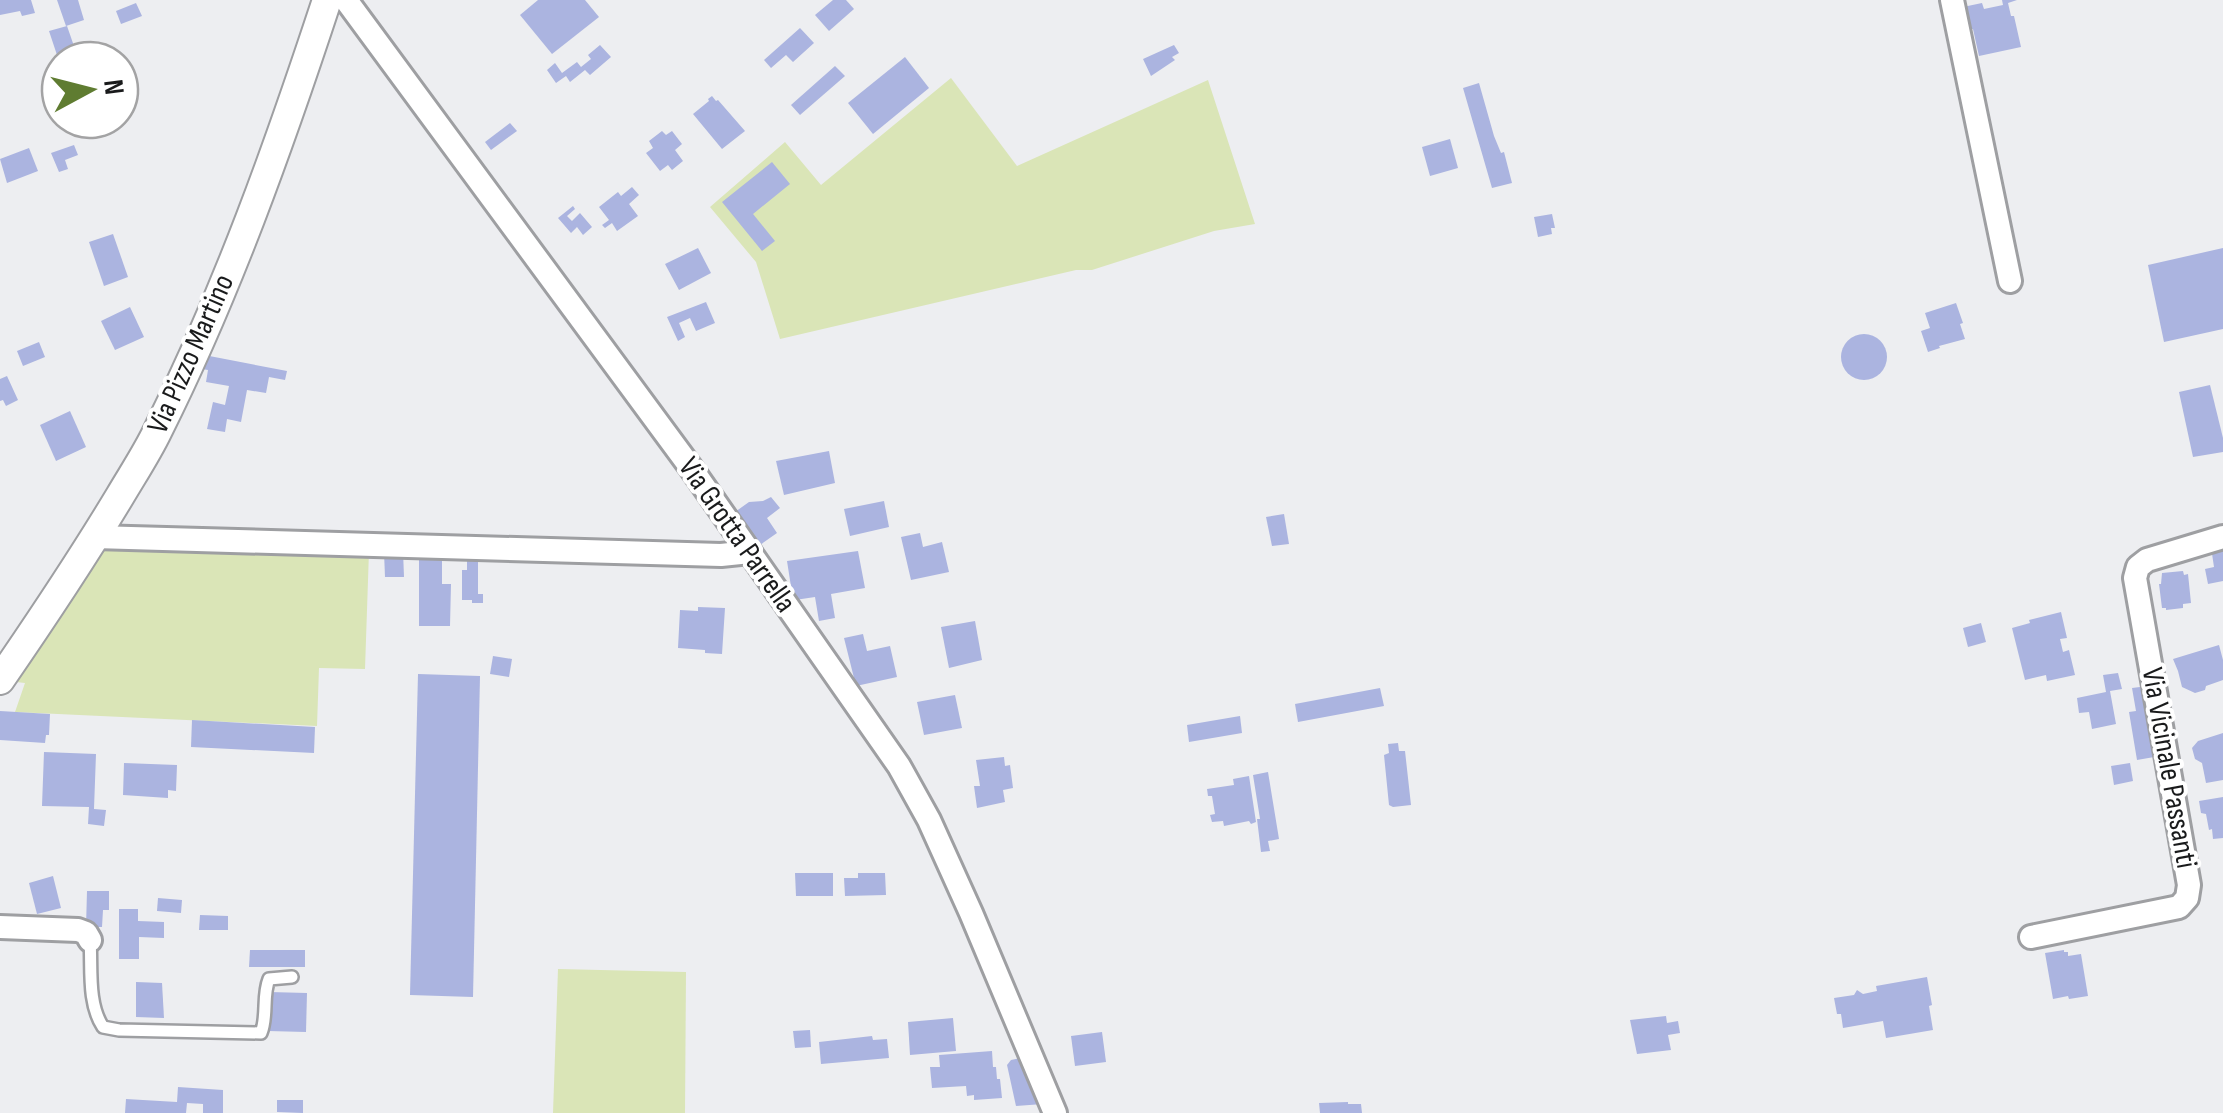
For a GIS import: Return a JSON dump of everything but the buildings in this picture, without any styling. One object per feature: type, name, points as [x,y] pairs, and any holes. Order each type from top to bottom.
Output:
[{"type":"street","name":"Via Pizzo Martino","points":[[0,680],[95,537],[156,434],[196,352],[281,137],[327,0]]},
{"type":"street","name":"Via Grotta Parrella","points":[[346,0],[691,468],[899,766],[972,913],[1055,1113]]},
{"type":"street","points":[[1952,0],[2010,281]]},
{"type":"street","points":[[95,537],[721,556],[750,552]]},
{"type":"street","name":"Via Vicinale Passanti","points":[[2031,936],[2179,907],[2187,898],[2189,885],[2135,578],[2138,567],[2147,560],[2223,537]]},
{"type":"street","points":[[0,927],[78,930],[90,940]]},
{"type":"lane","points":[[90,940],[97,1018],[103,1027],[119,1030],[260,1033],[269,978],[292,977]]},
{"type":"green space","points":[[951,78],[1017,166],[1208,80],[1255,224],[1214,231],[1092,270],[1076,270],[780,339],[756,262],[710,207],[785,142],[821,185]]},
{"type":"green space","points":[[101,546],[369,551],[365,669],[319,668],[317,726],[15,712],[25,683],[7,681]]},
{"type":"green space","points":[[558,969],[686,972],[685,1113],[553,1113]]}]
